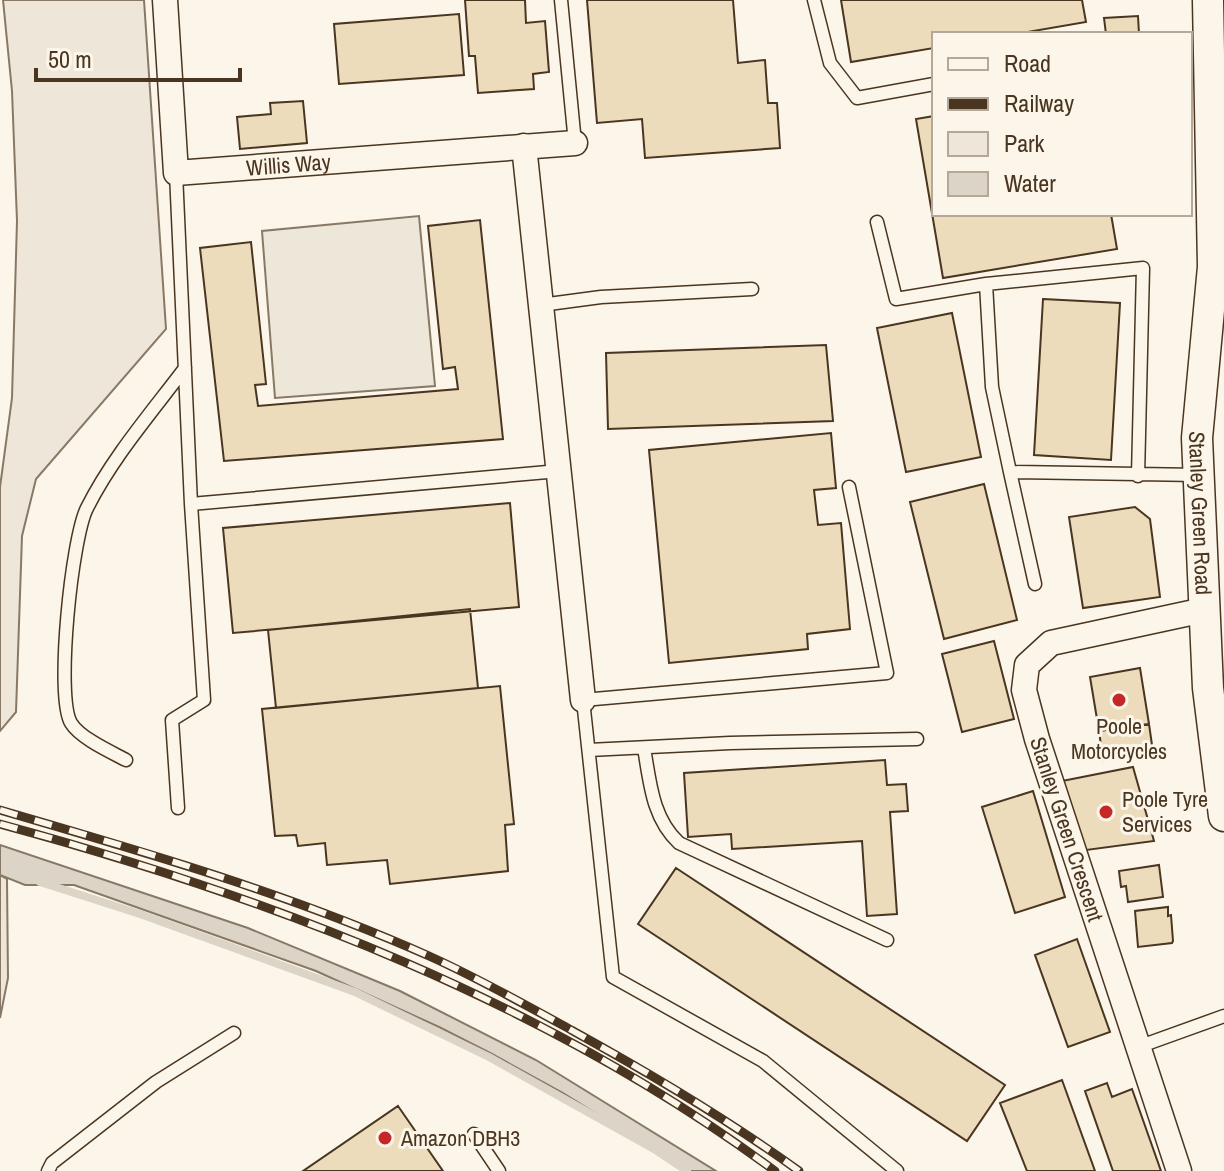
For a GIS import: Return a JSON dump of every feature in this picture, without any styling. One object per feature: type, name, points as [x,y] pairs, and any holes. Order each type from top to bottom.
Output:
[{"type":"street","points":[[165,0],[176,173]]},
{"type":"street","name":"Stanley Green Road","points":[[1208,0],[1218,266],[1197,438],[1204,610],[1216,687],[1224,816]]},
{"type":"street","name":"Willis Way","points":[[176,173],[575,143]]},
{"type":"street","points":[[524,146],[583,700]]},
{"type":"street","name":"Stanley Green Crescent","points":[[1179,1171],[1037,739],[1024,690],[1027,665],[1051,643],[1204,610]]},
{"type":"lane","points":[[561,0],[575,143]]},
{"type":"lane","points":[[814,0],[830,63],[857,98],[932,84]]},
{"type":"lane","points":[[176,173],[191,504],[204,700],[172,720],[178,808]]},
{"type":"lane","points":[[877,222],[896,299],[986,284],[1143,268],[1138,476]]},
{"type":"lane","points":[[986,284],[992,387],[1035,584]]},
{"type":"lane","points":[[541,305],[601,297],[752,289]]},
{"type":"lane","points":[[126,760],[99,746],[72,725],[65,703],[63,678],[77,537],[86,509],[117,459],[185,368]]},
{"type":"lane","points":[[191,504],[559,471]]},
{"type":"lane","points":[[1010,472],[1198,475]]},
{"type":"lane","points":[[849,487],[887,673],[583,700],[613,977],[763,1061],[897,1171]]},
{"type":"lane","points":[[589,750],[917,739]]},
{"type":"lane","points":[[644,748],[655,807],[665,831],[679,843],[887,940]]},
{"type":"lane","points":[[1138,1047],[1224,1016]]},
{"type":"lane","points":[[48,1171],[52,1163],[156,1082],[234,1033]]},
{"type":"lane","points":[[474,1134],[499,1171]]},
{"type":"green space","points":[[3,0],[144,0],[166,329],[36,479],[22,536],[16,712],[0,731],[0,487],[12,398],[17,221],[12,91]]},
{"type":"green space","points":[[0,875],[7,879],[8,978],[0,1018]]},
{"type":"shaded area","points":[[419,216],[435,386],[275,398],[262,231]]},
{"type":"water","points":[[0,845],[248,928],[400,991],[536,1060],[716,1171],[689,1171],[563,1093],[492,1054],[316,971],[74,885],[25,885],[0,875]]},
{"type":"building","points":[[465,0],[525,0],[526,23],[545,21],[549,72],[533,74],[534,89],[478,93],[475,56],[469,56]]},
{"type":"building","points":[[587,0],[733,0],[738,63],[765,60],[768,103],[777,103],[780,148],[645,158],[642,119],[597,123]]},
{"type":"building","points":[[841,0],[1082,0],[1086,22],[1028,32],[932,32],[932,48],[851,62]]},
{"type":"building","points":[[459,14],[464,75],[339,84],[334,24]]},
{"type":"building","points":[[1138,16],[1139,32],[1106,32],[1104,18]]},
{"type":"building","points":[[303,101],[307,143],[240,149],[237,117],[271,114],[270,103]]},
{"type":"building","points":[[932,116],[932,213],[916,119]]},
{"type":"building","points":[[932,216],[1111,216],[1117,249],[943,278]]},
{"type":"building","points":[[480,220],[503,439],[224,461],[200,248],[251,242],[266,384],[255,385],[258,406],[458,389],[455,367],[443,369],[428,226]]},
{"type":"building","points":[[1043,299],[1120,303],[1111,460],[1034,455]]},
{"type":"building","points":[[952,313],[981,457],[906,472],[877,328]]},
{"type":"building","points":[[826,345],[833,421],[608,429],[606,353]]},
{"type":"building","points":[[831,433],[836,488],[814,490],[818,525],[841,523],[850,629],[807,634],[808,649],[669,663],[649,450]]},
{"type":"building","points":[[984,484],[1017,620],[944,639],[910,502]]},
{"type":"building","points":[[510,503],[519,607],[233,633],[223,528]]},
{"type":"building","points":[[1135,507],[1150,519],[1160,597],[1083,608],[1069,517]]},
{"type":"building","points":[[470,609],[478,688],[276,708],[268,630]]},
{"type":"building","points":[[994,641],[1014,719],[962,732],[942,654]]},
{"type":"building","name":"Poole Motorcycles","points":[[1140,668],[1149,724],[1099,731],[1090,677]]},
{"type":"building","points":[[500,686],[514,824],[505,825],[508,871],[390,884],[387,860],[327,865],[325,843],[298,846],[296,835],[275,836],[262,709]]},
{"type":"building","points":[[1149,724],[1153,752],[1103,760],[1099,731]]},
{"type":"building","points":[[885,760],[887,785],[906,784],[908,811],[890,812],[897,914],[867,916],[862,841],[732,849],[731,834],[688,837],[684,773]]},
{"type":"building","name":"Poole Tyre Services","points":[[1133,767],[1154,841],[1079,851],[1057,782]]},
{"type":"building","points":[[1033,791],[1065,897],[1015,913],[982,807]]},
{"type":"building","points":[[1159,865],[1163,897],[1128,902],[1126,886],[1121,887],[1119,871]]},
{"type":"building","points":[[676,868],[1005,1085],[967,1141],[638,924]]},
{"type":"building","points":[[1168,907],[1172,943],[1138,947],[1135,911]]},
{"type":"building","points":[[1077,939],[1110,1032],[1068,1047],[1035,955]]},
{"type":"building","points":[[1062,1080],[1095,1171],[1027,1171],[1000,1103]]},
{"type":"building","points":[[1107,1083],[1112,1097],[1132,1089],[1161,1171],[1113,1171],[1085,1091]]},
{"type":"building","name":"Amazon DBH3","points":[[398,1106],[443,1171],[303,1171]]},
{"type":"waterway","points":[[40,882],[140,914],[355,992],[489,1057],[654,1149],[687,1171]]},
{"type":"railway","points":[[0,810],[163,858],[270,894],[429,956],[502,992],[631,1064],[716,1115],[799,1171]]},
{"type":"railway","points":[[0,824],[204,886],[404,962],[501,1006],[596,1056],[687,1111],[775,1171]]},
{"type":"place","name":"Poole Motorcycles","points":[[1119,700]]},
{"type":"place","name":"Poole Tyre Services","points":[[1106,812]]},
{"type":"place","name":"Amazon DBH3","points":[[385,1138]]}]
